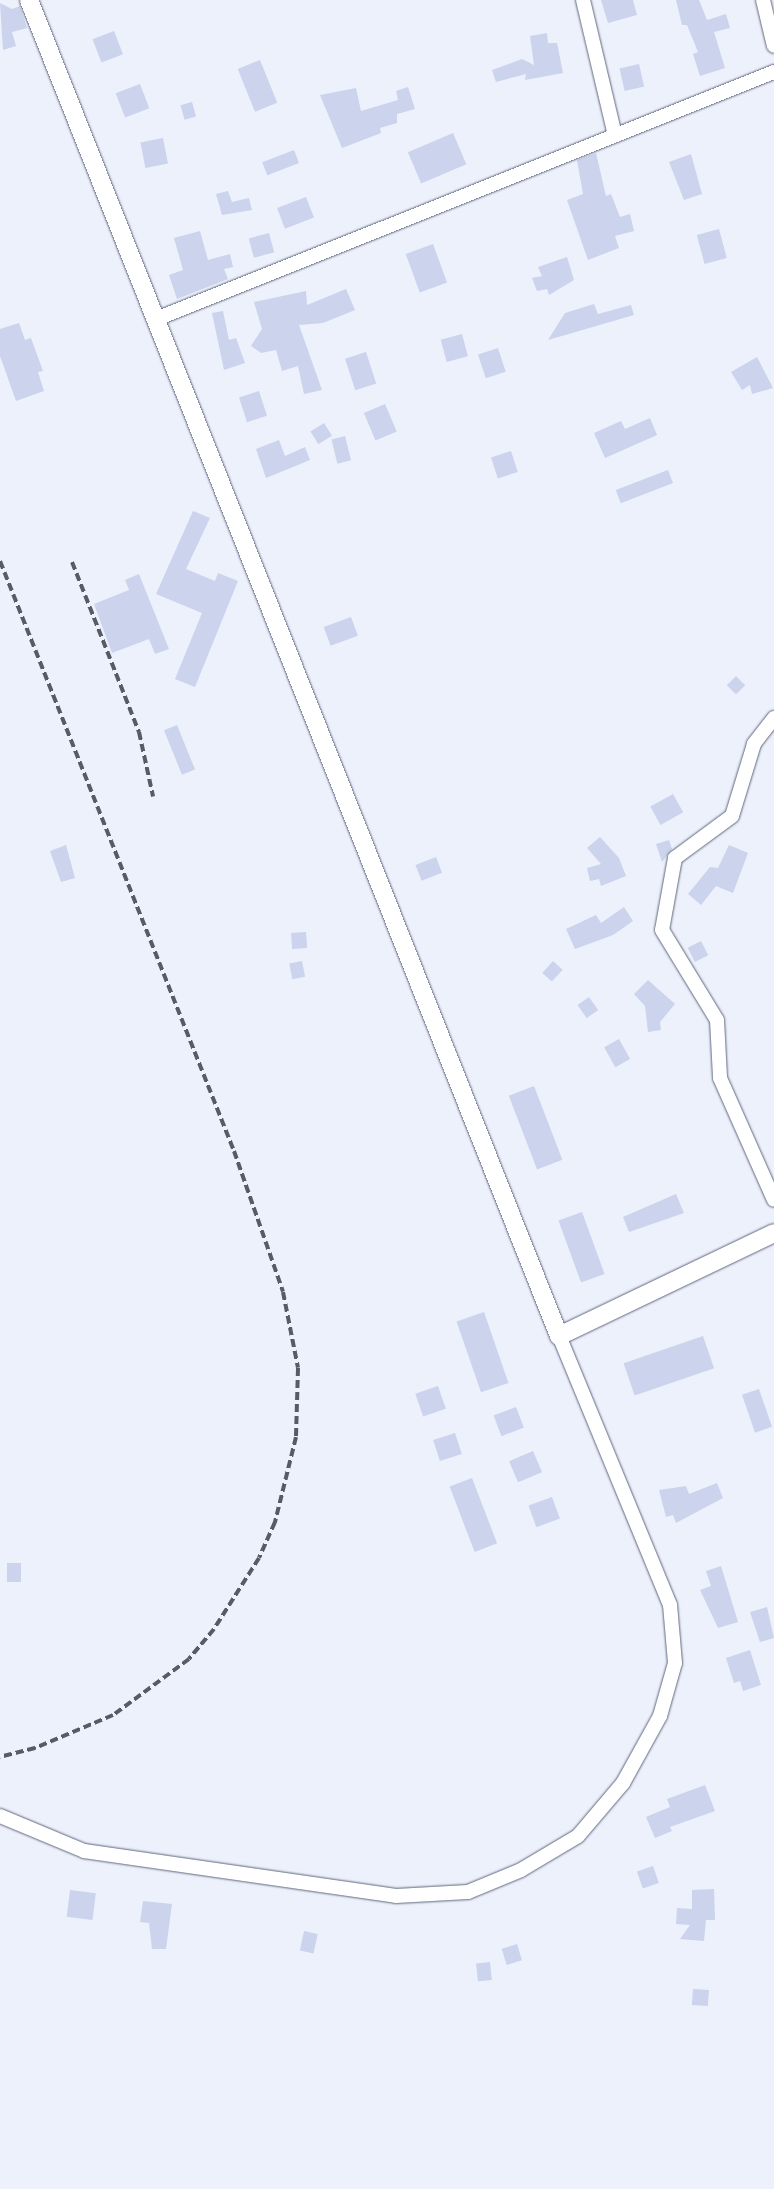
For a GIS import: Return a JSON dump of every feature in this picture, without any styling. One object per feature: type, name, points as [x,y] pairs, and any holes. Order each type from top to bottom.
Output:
[{"type":"street","points":[[0,1816],[84,1851],[396,1896],[468,1892],[521,1870],[578,1836],[623,1782],[660,1716],[674,1663],[670,1605],[558,1336],[30,0]]},
{"type":"street","points":[[583,0],[615,135]]},
{"type":"street","points":[[763,0],[774,46]]},
{"type":"street","points":[[156,319],[774,72]]},
{"type":"street","points":[[774,718],[754,744],[732,816],[675,858],[662,930],[717,1020],[720,1078],[774,1200]]},
{"type":"street","points":[[558,1336],[774,1233]]},
{"type":"building","points":[[601,0],[633,0],[637,15],[608,23]]},
{"type":"building","points":[[676,0],[699,0],[707,20],[726,14],[730,28],[714,32],[725,68],[700,76],[693,54],[698,52],[687,25],[682,25]]},
{"type":"building","points":[[0,3],[12,9],[20,6],[27,28],[12,32],[16,46],[3,50]]},
{"type":"building","points":[[114,31],[123,54],[101,63],[93,39]]},
{"type":"building","points":[[547,33],[548,43],[557,43],[563,73],[525,80],[526,74],[496,82],[492,70],[522,59],[534,65],[530,36]]},
{"type":"building","points":[[260,60],[277,103],[255,112],[238,69]]},
{"type":"building","points":[[639,64],[644,86],[625,91],[620,68]]},
{"type":"building","points":[[140,84],[149,108],[125,118],[116,93]]},
{"type":"building","points":[[408,87],[415,109],[397,114],[397,123],[380,128],[381,133],[342,148],[320,95],[356,88],[361,111],[398,100],[396,91]]},
{"type":"building","points":[[192,102],[196,116],[185,120],[180,105]]},
{"type":"building","points":[[453,133],[466,164],[421,183],[408,152]]},
{"type":"building","points":[[163,138],[168,164],[145,168],[140,142]]},
{"type":"building","points":[[294,150],[299,163],[267,175],[262,162]]},
{"type":"building","points":[[596,153],[606,196],[611,194],[620,217],[630,214],[634,231],[615,236],[619,248],[588,260],[567,200],[583,194],[577,160]]},
{"type":"building","points":[[691,154],[702,194],[684,200],[669,162]]},
{"type":"building","points":[[228,191],[232,202],[249,198],[252,210],[222,215],[216,194]]},
{"type":"building","points":[[306,197],[314,218],[285,229],[277,208]]},
{"type":"building","points":[[719,229],[727,258],[705,264],[697,235]]},
{"type":"building","points":[[200,231],[208,260],[230,254],[233,267],[224,269],[228,279],[177,299],[169,275],[183,270],[174,238]]},
{"type":"building","points":[[269,233],[274,252],[254,258],[249,238]]},
{"type":"building","points":[[433,244],[447,283],[420,292],[406,254]]},
{"type":"building","points":[[567,257],[574,280],[549,295],[547,289],[537,291],[532,278],[542,276],[538,267]]},
{"type":"building","points":[[346,289],[355,310],[323,323],[299,325],[322,390],[304,394],[298,366],[282,371],[276,350],[261,353],[251,346],[262,329],[254,302],[306,291],[307,305]]},
{"type":"building","points":[[594,304],[598,314],[631,305],[634,315],[548,340],[565,313]]},
{"type":"building","points":[[223,311],[229,340],[236,338],[245,363],[224,370],[212,313]]},
{"type":"building","points":[[19,323],[25,340],[31,338],[43,371],[38,372],[44,391],[16,401],[0,356],[0,329]]},
{"type":"building","points":[[462,334],[468,356],[447,362],[441,340]]},
{"type":"building","points":[[498,348],[506,372],[486,378],[478,354]]},
{"type":"building","points":[[366,352],[376,383],[355,390],[345,359]]},
{"type":"building","points":[[757,357],[773,388],[752,394],[750,385],[742,390],[731,372]]},
{"type":"building","points":[[259,391],[267,416],[247,422],[239,397]]},
{"type":"building","points":[[385,404],[397,432],[376,441],[364,413]]},
{"type":"building","points":[[650,418],[657,435],[605,458],[594,433],[621,421],[625,429]]},
{"type":"building","points":[[324,423],[332,436],[318,444],[310,431]]},
{"type":"building","points":[[345,436],[351,460],[337,464],[331,439]]},
{"type":"building","points":[[279,440],[285,456],[305,447],[310,460],[266,478],[256,449]]},
{"type":"building","points":[[511,451],[518,472],[498,478],[491,457]]},
{"type":"building","points":[[668,470],[673,483],[621,503],[616,490]]},
{"type":"building","points":[[193,511],[210,518],[186,569],[215,581],[218,573],[238,581],[195,687],[175,679],[202,613],[156,594]]},
{"type":"building","points":[[139,574],[169,649],[155,654],[149,639],[112,653],[94,604],[129,590],[125,580]]},
{"type":"building","points":[[351,617],[358,636],[331,646],[324,627]]},
{"type":"building","points":[[736,676],[745,685],[736,694],[727,685]]},
{"type":"building","points":[[177,725],[195,770],[182,775],[164,730]]},
{"type":"building","points":[[673,794],[683,812],[660,825],[650,807]]},
{"type":"building","points":[[600,837],[619,858],[626,876],[601,886],[599,879],[590,881],[587,868],[601,864],[587,848]]},
{"type":"building","points":[[669,840],[672,849],[662,862],[656,844]]},
{"type":"building","points":[[66,845],[75,878],[61,882],[50,851]]},
{"type":"building","points":[[729,845],[748,853],[733,893],[716,886],[701,905],[688,894],[710,867],[718,868]]},
{"type":"building","points":[[436,857],[442,873],[422,881],[415,865]]},
{"type":"building","points":[[624,907],[633,921],[613,935],[575,949],[566,929],[596,915],[601,923]]},
{"type":"building","points":[[306,932],[307,948],[292,949],[291,933]]},
{"type":"building","points":[[701,941],[708,955],[695,962],[688,948]]},
{"type":"building","points":[[302,961],[305,977],[292,979],[289,963]]},
{"type":"building","points":[[553,961],[563,970],[552,982],[542,973]]},
{"type":"building","points":[[648,980],[675,1004],[660,1022],[661,1030],[648,1032],[645,1006],[634,994]]},
{"type":"building","points":[[589,997],[598,1010],[587,1018],[578,1005]]},
{"type":"building","points":[[619,1039],[630,1059],[615,1067],[604,1047]]},
{"type":"building","points":[[534,1086],[562,1160],[537,1169],[509,1096]]},
{"type":"building","points":[[676,1194],[684,1213],[629,1232],[623,1217]]},
{"type":"building","points":[[582,1212],[605,1274],[581,1283],[559,1221]]},
{"type":"building","points":[[484,1312],[508,1383],[481,1392],[457,1321]]},
{"type":"building","points":[[703,1336],[714,1368],[635,1395],[624,1363]]},
{"type":"building","points":[[438,1386],[446,1409],[423,1417],[415,1394]]},
{"type":"building","points":[[759,1389],[772,1427],[755,1433],[742,1395]]},
{"type":"building","points":[[516,1407],[524,1428],[501,1436],[494,1416]]},
{"type":"building","points":[[455,1433],[462,1454],[440,1461],[433,1440]]},
{"type":"building","points":[[533,1451],[542,1472],[518,1482],[509,1461]]},
{"type":"building","points":[[472,1478],[497,1543],[475,1552],[450,1487]]},
{"type":"building","points":[[717,1483],[723,1498],[676,1523],[673,1515],[666,1517],[659,1490],[686,1486],[689,1494]]},
{"type":"building","points":[[552,1497],[560,1519],[536,1527],[529,1506]]},
{"type":"building","points":[[7,1563],[21,1563],[21,1582],[7,1582]]},
{"type":"building","points":[[721,1566],[738,1622],[718,1628],[700,1590],[711,1586],[706,1571]]},
{"type":"building","points":[[767,1607],[774,1638],[760,1642],[750,1612]]},
{"type":"building","points":[[750,1650],[761,1685],[743,1691],[740,1681],[734,1683],[726,1658]]},
{"type":"building","points":[[705,1785],[715,1811],[670,1827],[672,1831],[655,1838],[646,1817],[670,1807],[667,1799]]},
{"type":"building","points":[[653,1866],[659,1883],[643,1889],[637,1872]]},
{"type":"building","points":[[714,1889],[715,1920],[706,1920],[704,1941],[680,1939],[690,1925],[676,1924],[677,1908],[692,1909],[692,1890]]},
{"type":"building","points":[[70,1890],[96,1893],[93,1920],[67,1917]]},
{"type":"building","points":[[143,1901],[172,1904],[166,1949],[152,1949],[149,1923],[140,1922]]},
{"type":"building","points":[[304,1931],[318,1934],[314,1953],[300,1951]]},
{"type":"building","points":[[517,1944],[522,1960],[507,1965],[502,1949]]},
{"type":"building","points":[[490,1962],[492,1980],[478,1981],[476,1963]]},
{"type":"building","points":[[693,1989],[709,1990],[708,2006],[692,2005]]},
{"type":"railway","points":[[0,561],[234,1151],[283,1292],[298,1368],[296,1437],[275,1522],[259,1558],[214,1629],[189,1659],[113,1715],[35,1748],[0,1757]]},
{"type":"railway","points":[[72,562],[139,732],[153,796]]}]
